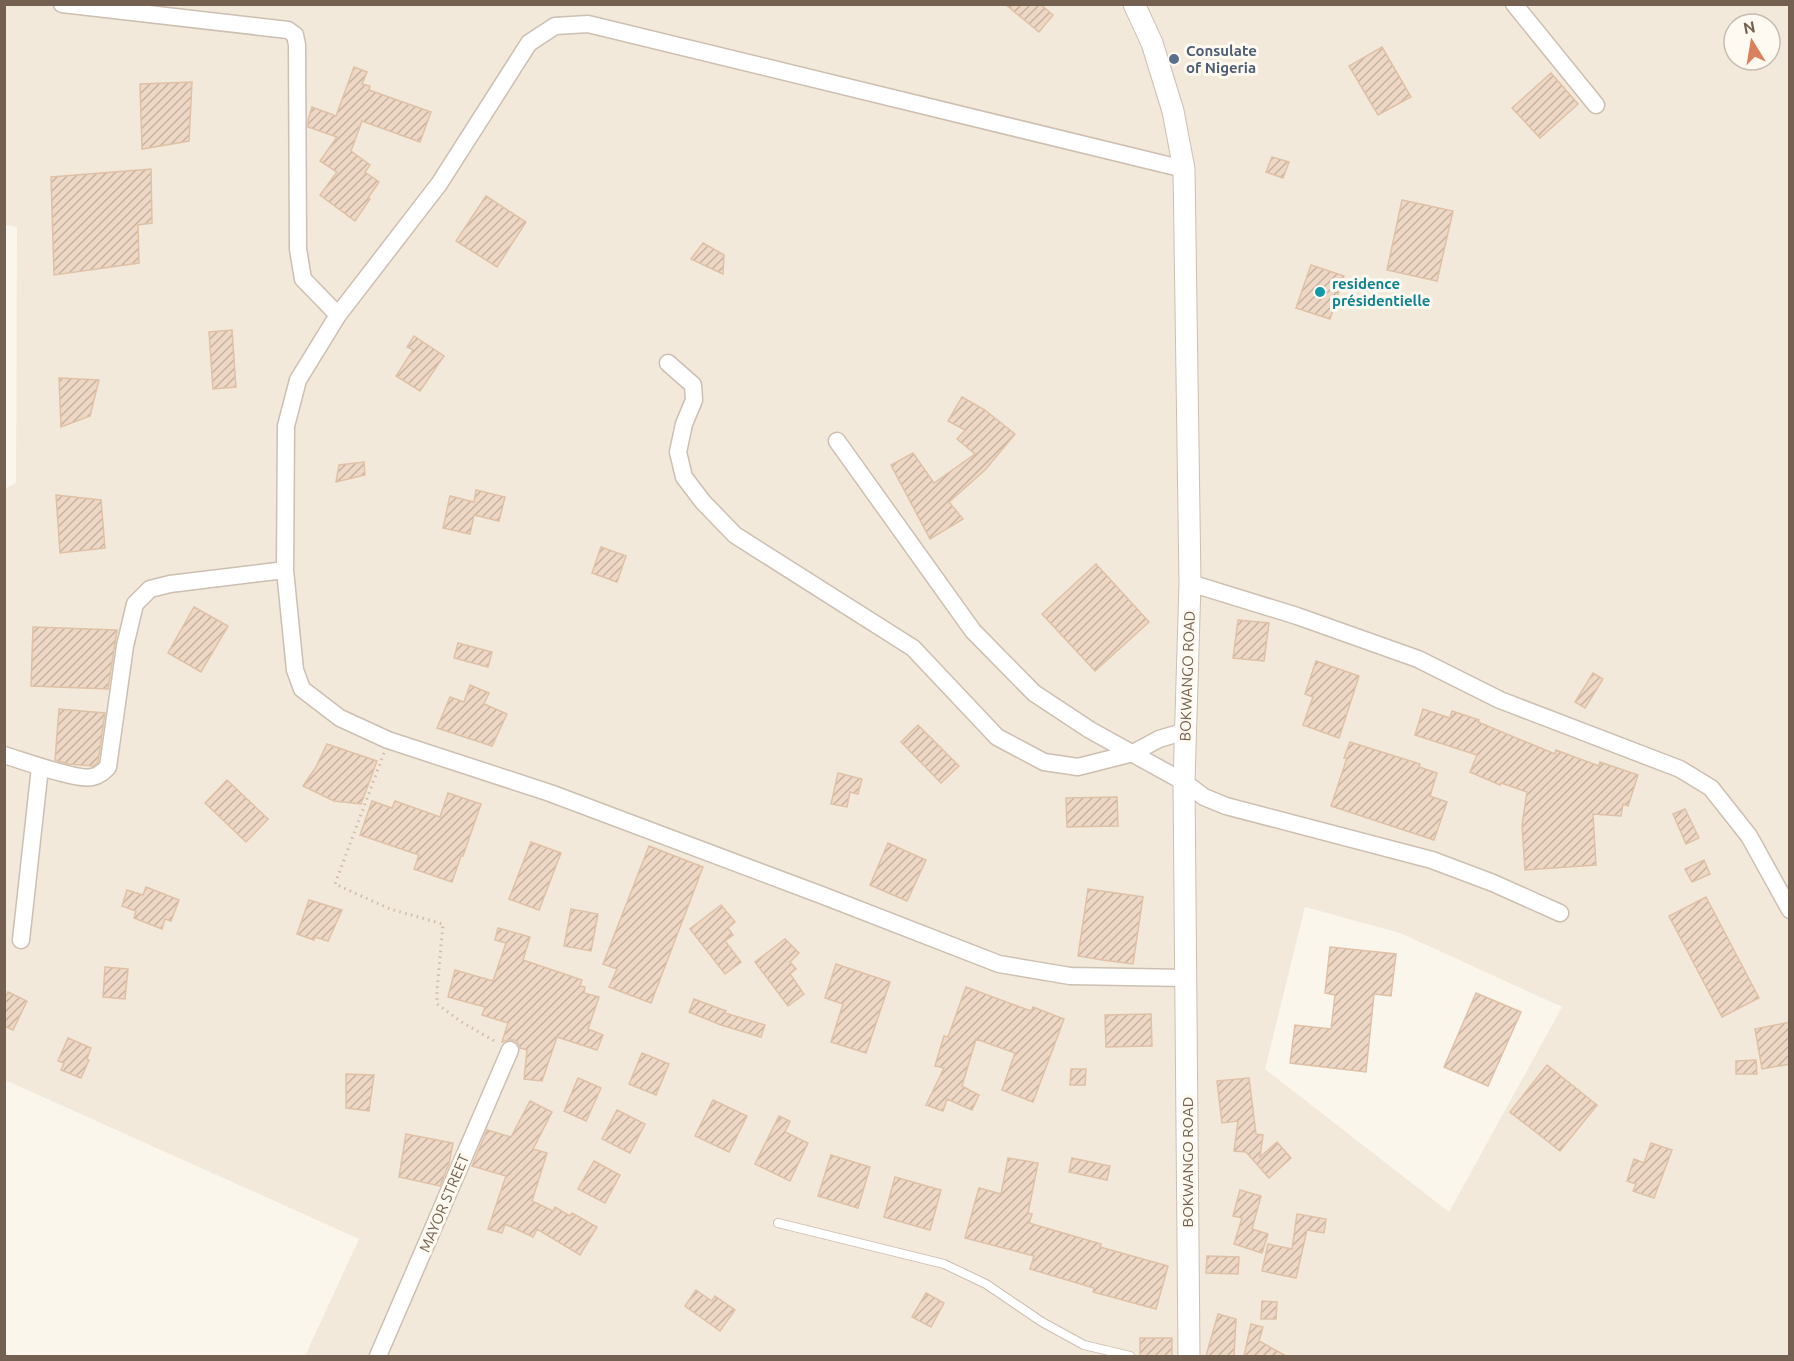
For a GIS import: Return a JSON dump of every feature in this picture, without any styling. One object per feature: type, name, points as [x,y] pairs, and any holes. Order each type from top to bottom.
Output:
[{"type":"street","points":[[62,4],[288,30],[295,35],[297,45],[298,249],[303,279],[338,315]]},
{"type":"street","name":"BOKWANGO ROAD","points":[[1134,4],[1152,43],[1173,111],[1184,169],[1190,583],[1184,782],[1189,1356]]},
{"type":"street","points":[[1520,6],[1596,105]]},
{"type":"street","points":[[1184,169],[588,24],[555,26],[528,43],[439,184],[338,315],[298,380],[286,426],[285,570],[295,670],[302,689],[340,718],[388,740],[550,793],[999,964],[1070,976],[1186,978]]},
{"type":"street","points":[[668,363],[693,385],[694,400],[684,424],[678,452],[684,477],[703,502],[735,536],[913,648],[997,737],[1044,762],[1078,767],[1133,753],[1159,739],[1186,731]]},
{"type":"street","points":[[837,441],[973,631],[1034,693],[1090,730],[1184,782],[1204,796],[1226,806],[1432,860],[1560,913]]},
{"type":"street","points":[[4,755],[40,767],[89,778],[100,775],[108,767],[125,646],[135,604],[150,589],[171,584],[285,570]]},
{"type":"street","points":[[1190,583],[1297,616],[1418,659],[1500,700],[1680,769],[1712,788],[1749,836],[1790,910]]},
{"type":"street","points":[[21,940],[40,767]]},
{"type":"street","name":"MAYOR STREET","points":[[378,1356],[510,1050]]},
{"type":"lane","points":[[778,1223],[944,1264],[986,1284],[1042,1322],[1084,1345],[1130,1356]]},
{"type":"path","points":[[388,740],[335,884],[390,909],[442,924],[437,1004],[463,1023],[510,1050]]},
{"type":"shaded area","points":[[5,5],[1789,5],[1789,1356],[305,1356],[359,1239],[5,1080],[4,489],[16,483],[17,227],[5,225]],"holes":[[[1305,907],[1400,933],[1562,1007],[1449,1212],[1265,1069]]]},
{"type":"building","points":[[1005,4],[1040,4],[1053,15],[1039,32]]},
{"type":"building","points":[[1382,47],[1411,97],[1378,115],[1349,66]]},
{"type":"building","points":[[354,67],[367,72],[362,84],[370,86],[369,90],[431,112],[420,142],[362,121],[351,151],[370,165],[365,172],[379,182],[355,221],[320,195],[337,172],[320,161],[337,137],[308,127],[312,107],[336,116]]},
{"type":"building","points":[[1551,73],[1578,104],[1540,138],[1512,108]]},
{"type":"building","points":[[192,82],[189,141],[142,149],[140,84]]},
{"type":"building","points":[[1272,157],[1289,162],[1283,178],[1266,172]]},
{"type":"building","points":[[151,169],[152,223],[138,225],[139,263],[54,275],[51,177]]},
{"type":"building","points":[[486,196],[526,222],[497,267],[456,241]]},
{"type":"building","points":[[1402,200],[1453,211],[1437,281],[1387,270]]},
{"type":"building","points":[[703,243],[724,255],[723,274],[691,259]]},
{"type":"building","name":"residence présidentielle","points":[[1311,265],[1344,276],[1330,319],[1296,308]]},
{"type":"building","points":[[232,330],[236,387],[213,389],[209,332]]},
{"type":"building","points":[[414,336],[444,356],[420,391],[396,376],[413,350],[407,347]]},
{"type":"building","points":[[59,378],[99,380],[90,416],[61,427]]},
{"type":"building","points":[[962,397],[985,410],[1015,434],[985,470],[949,502],[963,519],[930,539],[891,465],[913,453],[934,483],[975,454],[957,439],[965,430],[948,421]]},
{"type":"building","points":[[364,462],[365,475],[336,482],[339,465]]},
{"type":"building","points":[[476,490],[505,497],[499,521],[474,515],[470,534],[443,528],[450,496],[474,502]]},
{"type":"building","points":[[56,495],[101,500],[105,548],[60,553]]},
{"type":"building","points":[[601,547],[626,556],[617,582],[592,573]]},
{"type":"building","points":[[1096,564],[1149,622],[1095,671],[1042,614]]},
{"type":"building","points":[[194,607],[228,626],[201,672],[168,653]]},
{"type":"building","points":[[1238,620],[1269,623],[1264,661],[1233,658]]},
{"type":"building","points":[[33,627],[117,630],[108,689],[31,686]]},
{"type":"building","points":[[458,643],[492,652],[488,667],[454,658]]},
{"type":"building","points":[[1316,661],[1359,676],[1339,738],[1303,725],[1313,697],[1305,694]]},
{"type":"building","points":[[1593,673],[1603,679],[1585,708],[1575,702]]},
{"type":"building","points":[[470,685],[489,693],[484,704],[507,714],[492,746],[437,728],[450,697],[464,702]]},
{"type":"building","points":[[59,709],[105,713],[98,762],[94,766],[68,764],[55,760]]},
{"type":"building","points":[[1423,709],[1450,718],[1452,711],[1479,720],[1478,722],[1555,754],[1556,750],[1599,766],[1600,762],[1638,775],[1628,806],[1623,804],[1621,816],[1593,814],[1596,865],[1525,870],[1522,825],[1527,792],[1501,783],[1500,785],[1470,772],[1477,755],[1415,735]]},
{"type":"building","points":[[918,725],[959,766],[941,783],[901,742]]},
{"type":"building","points":[[1350,742],[1420,764],[1419,767],[1437,773],[1430,796],[1447,802],[1434,840],[1331,806]]},
{"type":"building","points":[[327,744],[377,761],[361,804],[334,801],[303,786],[316,767]]},
{"type":"building","points":[[838,773],[862,779],[858,794],[850,792],[847,807],[831,804]]},
{"type":"building","points":[[227,780],[268,819],[246,842],[205,803]]},
{"type":"building","points":[[448,793],[481,804],[452,882],[414,869],[419,855],[360,835],[372,801],[392,808],[395,801],[440,817]]},
{"type":"building","points":[[1117,797],[1118,826],[1067,827],[1066,798]]},
{"type":"building","points":[[1685,809],[1699,838],[1686,844],[1673,814]]},
{"type":"building","points":[[531,842],[561,853],[539,910],[509,899]]},
{"type":"building","points":[[888,843],[926,860],[907,901],[870,885]]},
{"type":"building","points":[[649,846],[703,867],[651,1003],[609,987],[617,969],[603,964]]},
{"type":"building","points":[[1704,860],[1710,874],[1692,882],[1685,869]]},
{"type":"building","points":[[146,887],[179,900],[171,921],[165,919],[162,929],[134,918],[136,911],[122,906],[127,890],[143,895]]},
{"type":"building","points":[[1088,889],[1143,897],[1133,964],[1078,956]]},
{"type":"building","points":[[1706,897],[1759,998],[1722,1017],[1669,916]]},
{"type":"building","points":[[309,900],[342,910],[328,941],[315,937],[314,940],[297,934]]},
{"type":"building","points":[[721,905],[735,922],[728,928],[733,935],[725,941],[741,962],[725,974],[690,929]]},
{"type":"building","points":[[571,909],[598,914],[591,951],[564,946]]},
{"type":"building","points":[[498,928],[530,937],[523,960],[582,980],[580,986],[585,987],[584,993],[599,997],[588,1029],[603,1035],[597,1050],[557,1037],[542,1081],[524,1079],[527,1050],[520,1048],[514,1040],[502,1042],[508,1023],[482,1015],[485,1007],[448,997],[455,970],[493,981],[506,943],[495,940]]},
{"type":"building","points":[[785,939],[799,953],[790,962],[796,969],[790,974],[804,994],[788,1006],[755,962]]},
{"type":"building","points":[[1330,947],[1396,954],[1391,996],[1374,994],[1366,1072],[1290,1063],[1295,1025],[1331,1029],[1335,995],[1325,993]]},
{"type":"building","points":[[836,964],[890,982],[866,1053],[831,1042],[843,1004],[825,998]]},
{"type":"building","points":[[105,967],[128,969],[125,999],[103,997]]},
{"type":"building","points":[[966,987],[1031,1011],[1033,1007],[1064,1019],[1033,1102],[1002,1090],[1015,1053],[976,1039],[962,1086],[979,1095],[972,1110],[947,1099],[943,1111],[926,1105],[944,1068],[935,1066],[944,1036],[948,1037]]},
{"type":"building","points":[[8,992],[27,1001],[13,1030],[4,1026],[4,1000]]},
{"type":"building","points":[[1476,993],[1521,1012],[1488,1086],[1444,1067]]},
{"type":"building","points":[[694,999],[726,1011],[725,1013],[765,1025],[761,1037],[689,1012]]},
{"type":"building","points":[[1151,1014],[1152,1046],[1106,1047],[1105,1015]]},
{"type":"building","points":[[1790,1022],[1790,1064],[1762,1069],[1755,1029]]},
{"type":"building","points":[[68,1038],[91,1048],[87,1059],[89,1060],[81,1078],[61,1070],[64,1063],[58,1061]]},
{"type":"building","points":[[642,1053],[669,1064],[656,1095],[629,1084]]},
{"type":"building","points":[[1756,1060],[1757,1074],[1736,1074],[1736,1061]]},
{"type":"building","points":[[1547,1065],[1597,1105],[1560,1151],[1510,1112]]},
{"type":"building","points":[[1071,1069],[1086,1069],[1085,1085],[1070,1085]]},
{"type":"building","points":[[346,1074],[374,1075],[369,1111],[346,1108]]},
{"type":"building","points":[[578,1078],[601,1088],[586,1121],[564,1111]]},
{"type":"building","points":[[1249,1078],[1256,1134],[1263,1135],[1260,1157],[1277,1142],[1291,1158],[1269,1178],[1246,1152],[1234,1151],[1238,1121],[1222,1123],[1217,1081]]},
{"type":"building","points":[[713,1100],[747,1116],[729,1152],[695,1136]]},
{"type":"building","points":[[530,1101],[552,1112],[533,1149],[547,1153],[532,1201],[553,1211],[555,1207],[570,1216],[572,1213],[597,1227],[580,1255],[537,1229],[533,1237],[505,1224],[502,1233],[488,1229],[506,1176],[472,1166],[487,1130],[511,1137]]},
{"type":"building","points":[[617,1110],[645,1124],[630,1153],[602,1139]]},
{"type":"building","points":[[779,1116],[790,1121],[785,1132],[808,1143],[790,1181],[755,1164]]},
{"type":"building","points":[[406,1134],[453,1143],[449,1164],[440,1186],[399,1177]]},
{"type":"building","points":[[1651,1143],[1672,1150],[1654,1198],[1633,1191],[1636,1184],[1627,1181],[1634,1159],[1644,1163]]},
{"type":"building","points":[[831,1155],[870,1167],[858,1208],[818,1196]]},
{"type":"building","points":[[1008,1158],[1038,1163],[1028,1213],[1032,1214],[1029,1223],[1101,1244],[1100,1247],[1168,1266],[1156,1309],[1093,1292],[1094,1288],[1030,1269],[1034,1256],[965,1238],[979,1188],[1001,1194]]},
{"type":"building","points":[[1072,1158],[1110,1166],[1107,1180],[1069,1172]]},
{"type":"building","points":[[594,1161],[620,1175],[605,1203],[578,1189]]},
{"type":"building","points":[[895,1177],[941,1190],[930,1230],[884,1217]]},
{"type":"building","points":[[1240,1190],[1261,1196],[1252,1229],[1268,1234],[1262,1253],[1234,1244],[1242,1218],[1233,1216]]},
{"type":"building","points":[[1297,1214],[1326,1219],[1324,1233],[1307,1230],[1296,1278],[1262,1271],[1268,1244],[1292,1249]]},
{"type":"building","points":[[1207,1256],[1239,1257],[1238,1274],[1206,1273]]},
{"type":"building","points":[[696,1290],[712,1301],[715,1296],[735,1310],[720,1331],[685,1306]]},
{"type":"building","points":[[926,1293],[944,1303],[931,1327],[912,1317]]},
{"type":"building","points":[[1262,1301],[1277,1302],[1276,1319],[1261,1319]]},
{"type":"building","points":[[1218,1314],[1236,1319],[1234,1356],[1206,1356]]},
{"type":"building","points":[[1251,1324],[1263,1327],[1259,1341],[1286,1356],[1244,1356]]},
{"type":"building","points":[[1140,1338],[1172,1338],[1172,1356],[1140,1356]]},
{"type":"place","name":"Consulate of Nigeria","points":[[1174,59]]},
{"type":"place","name":"residence présidentielle","points":[[1320,292]]}]
